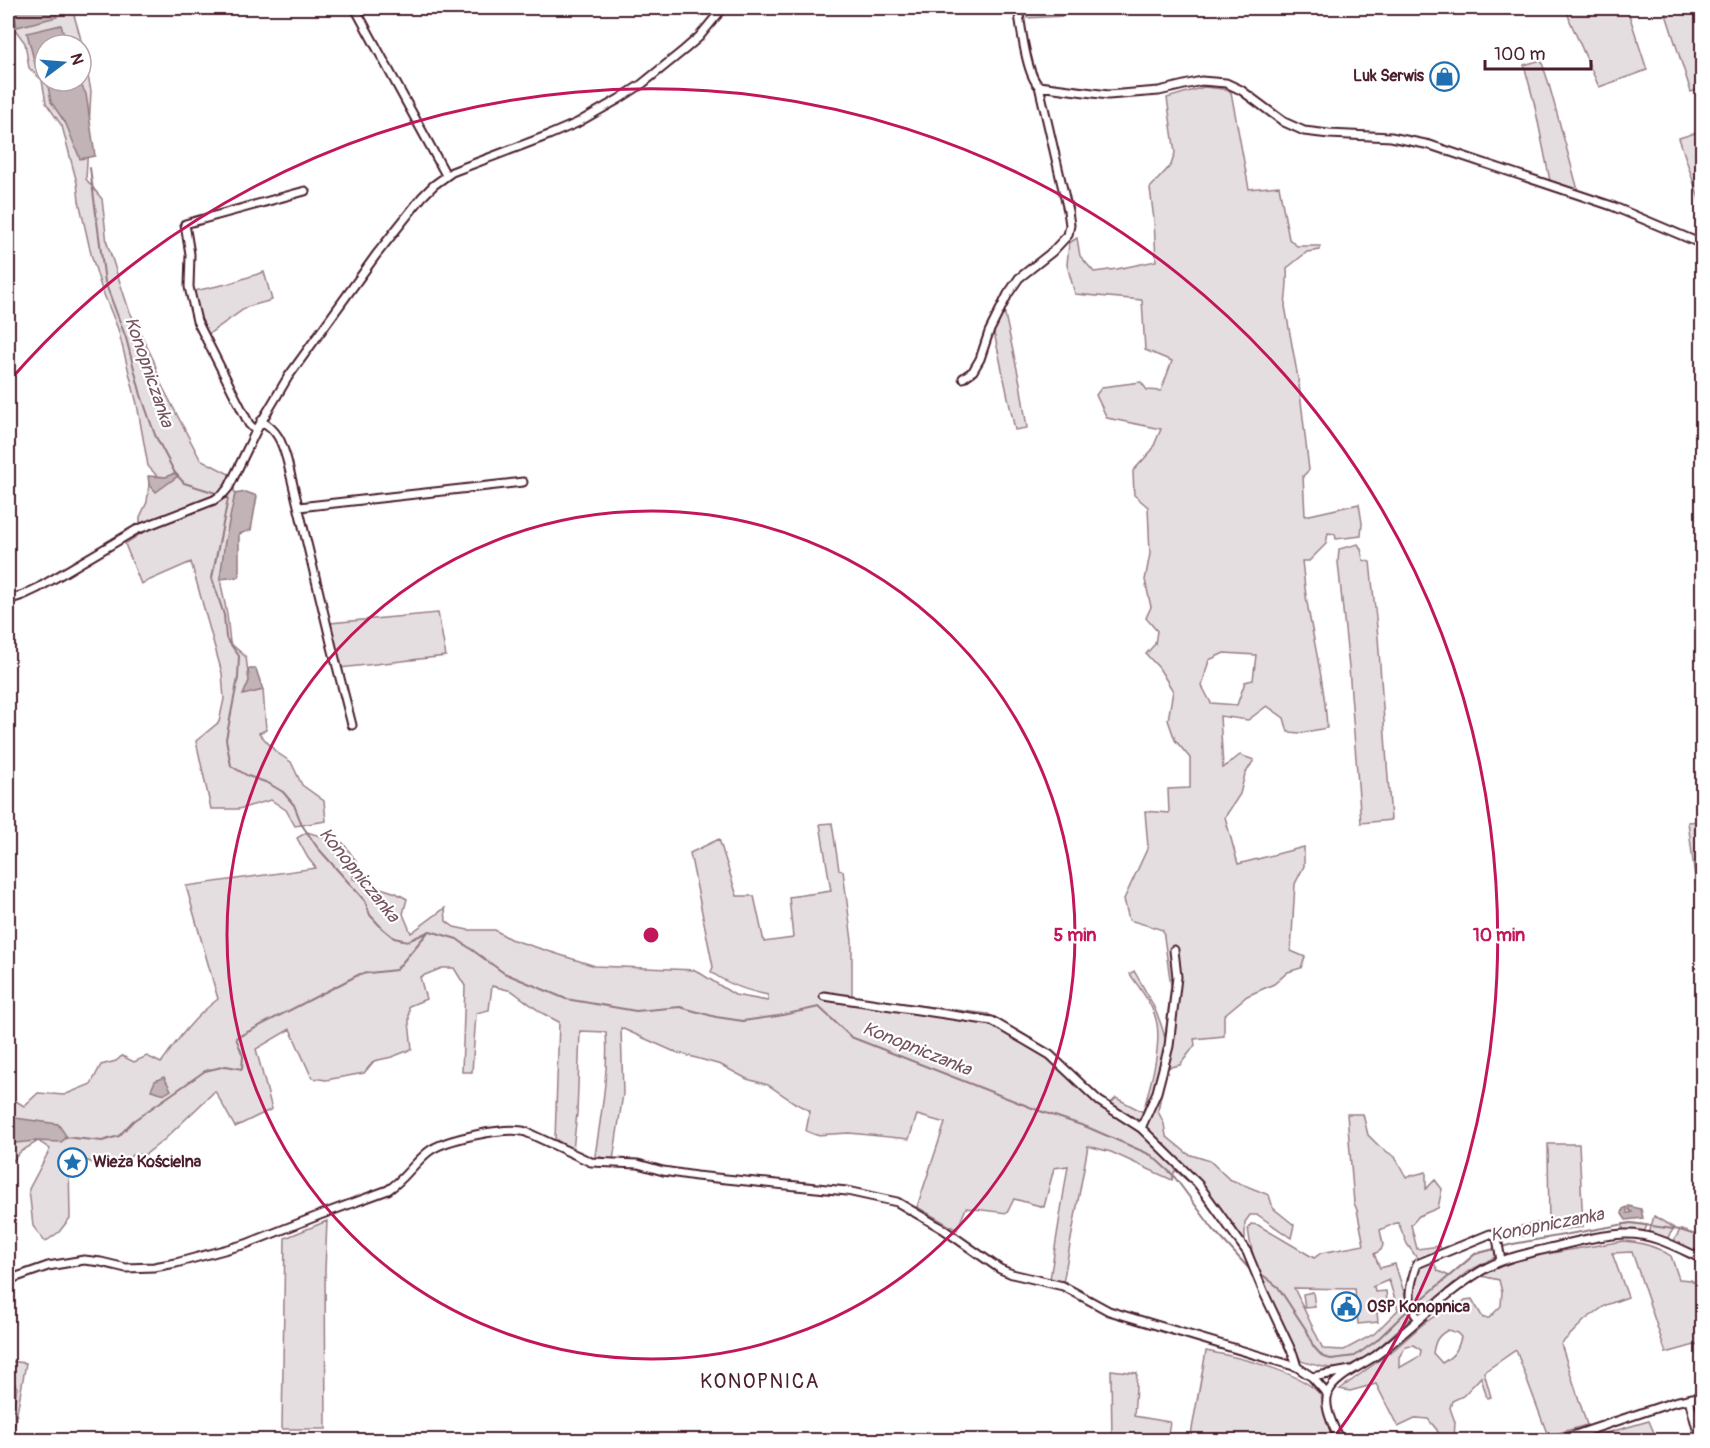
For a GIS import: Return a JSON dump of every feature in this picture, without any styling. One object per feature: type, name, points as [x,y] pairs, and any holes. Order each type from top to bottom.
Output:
[{"type":"street","points":[[355,8],[446,175]]},
{"type":"street","points":[[8,600],[23,596],[38,588],[136,530],[221,496],[229,487],[261,421],[288,377],[376,255],[422,197],[446,175],[577,123],[619,99],[642,84],[699,37],[723,8]]},
{"type":"street","points":[[963,378],[973,371],[980,359],[989,332],[1008,294],[1019,278],[1052,252],[1068,235],[1070,225],[1039,86],[1029,68],[1018,8]]},
{"type":"street","points":[[1039,86],[1108,95],[1159,91],[1201,81],[1226,83],[1241,90],[1277,118],[1304,131],[1391,137],[1430,145],[1612,206],[1702,244]]},
{"type":"street","points":[[256,431],[249,424],[197,321],[189,287],[190,254],[184,224],[305,190]]},
{"type":"street","points":[[261,421],[273,429],[281,440],[352,725]]},
{"type":"street","points":[[299,507],[523,482]]},
{"type":"street","points":[[1141,1128],[1157,1092],[1168,1046],[1177,977],[1174,950]]},
{"type":"street","points":[[824,996],[992,1021],[1050,1055],[1100,1101],[1141,1128],[1198,1184],[1247,1252],[1297,1367]]},
{"type":"street","points":[[8,1280],[48,1266],[69,1262],[84,1260],[126,1268],[154,1267],[237,1247],[388,1190],[398,1184],[427,1153],[444,1143],[488,1133],[515,1130],[526,1132],[591,1162],[638,1164],[696,1176],[847,1191],[885,1198],[928,1219],[999,1269],[1063,1286],[1108,1311],[1297,1367],[1312,1377],[1328,1395]]},
{"type":"street","points":[[1419,1319],[1410,1304],[1411,1281],[1417,1264],[1490,1234],[1497,1238],[1501,1261]]},
{"type":"street","points":[[1339,1440],[1328,1410],[1328,1395],[1335,1383],[1378,1353],[1475,1275],[1501,1261],[1574,1242],[1626,1234],[1649,1236],[1702,1260]]},
{"type":"street","points":[[1312,1377],[1352,1370]]},
{"type":"street","points":[[1560,1440],[1702,1396]]},
{"type":"street","points":[[1689,1399],[1700,1440]]},
{"type":"shaded area","points":[[8,8],[72,8],[79,33],[33,33],[33,72],[29,68],[25,43],[14,28]]},
{"type":"shaded area","points":[[12,8],[55,8],[57,17],[17,27]]},
{"type":"shaded area","points":[[1024,8],[1061,8],[1063,16],[1027,18]]},
{"type":"shaded area","points":[[1566,8],[1627,8],[1647,70],[1599,87]]},
{"type":"shaded area","points":[[1664,8],[1702,8],[1702,88],[1691,92]]},
{"type":"shaded area","points":[[61,25],[63,33],[33,33],[33,56],[27,33]]},
{"type":"shaded area","points":[[1541,60],[1578,190],[1550,181],[1524,65]]},
{"type":"shaded area","points":[[1204,87],[1231,92],[1249,189],[1279,186],[1289,239],[1297,246],[1320,246],[1320,250],[1307,252],[1287,268],[1285,306],[1299,384],[1309,470],[1303,476],[1305,516],[1359,504],[1362,523],[1361,536],[1336,539],[1335,534],[1328,533],[1326,544],[1309,561],[1302,561],[1327,728],[1300,733],[1288,732],[1284,718],[1267,706],[1248,720],[1220,716],[1223,768],[1240,755],[1254,760],[1245,774],[1240,794],[1225,817],[1238,864],[1304,847],[1304,866],[1295,884],[1291,951],[1305,957],[1301,968],[1288,972],[1274,984],[1247,996],[1224,1015],[1224,1036],[1194,1039],[1195,1045],[1180,1065],[1166,1068],[1158,1111],[1166,1136],[1188,1154],[1210,1161],[1229,1179],[1269,1195],[1273,1208],[1294,1225],[1291,1238],[1258,1215],[1250,1215],[1245,1222],[1245,1243],[1204,1186],[1190,1183],[1175,1170],[1172,1180],[1111,1152],[1088,1146],[1063,1283],[1050,1279],[1068,1166],[1054,1168],[1044,1207],[1014,1199],[1007,1213],[966,1208],[957,1230],[917,1207],[945,1123],[917,1115],[909,1139],[849,1133],[816,1135],[806,1131],[810,1111],[768,1085],[747,1079],[721,1065],[675,1052],[621,1028],[623,1094],[613,1160],[595,1156],[605,1078],[606,1032],[580,1031],[577,1113],[573,1150],[555,1139],[559,1022],[542,1013],[512,991],[492,986],[489,1010],[476,1013],[472,1072],[462,1072],[465,986],[454,968],[442,968],[420,977],[426,999],[409,1006],[412,1049],[374,1061],[364,1073],[326,1080],[312,1078],[290,1029],[256,1049],[272,1109],[235,1127],[215,1091],[165,1139],[146,1154],[132,1155],[121,1167],[93,1163],[75,1156],[69,1163],[70,1218],[59,1232],[45,1242],[33,1226],[29,1189],[50,1149],[38,1141],[20,1152],[8,1167],[8,1096],[24,1106],[38,1093],[64,1095],[91,1084],[101,1065],[116,1061],[122,1056],[134,1062],[147,1056],[161,1063],[194,1021],[218,999],[186,886],[316,868],[297,838],[307,832],[343,843],[356,861],[353,879],[396,893],[407,899],[403,914],[411,933],[445,908],[446,921],[454,927],[468,930],[495,930],[510,939],[595,966],[695,970],[735,995],[768,1001],[768,995],[738,987],[711,972],[713,967],[690,853],[719,839],[737,896],[754,896],[764,942],[793,938],[789,897],[831,891],[820,824],[832,823],[839,870],[843,871],[852,941],[852,997],[988,1014],[1047,1049],[1099,1097],[1111,1103],[1116,1098],[1143,1112],[1152,1080],[1158,1034],[1150,1004],[1130,974],[1134,971],[1148,995],[1165,1038],[1171,986],[1163,930],[1129,920],[1124,899],[1148,847],[1145,811],[1169,813],[1168,789],[1190,788],[1190,758],[1175,740],[1168,720],[1173,691],[1159,668],[1146,654],[1155,644],[1157,631],[1146,618],[1151,607],[1145,580],[1150,554],[1148,507],[1134,495],[1133,471],[1152,450],[1161,429],[1107,418],[1096,395],[1102,387],[1141,382],[1147,390],[1161,391],[1172,361],[1145,350],[1142,300],[1075,294],[1067,265],[1069,243],[1077,238],[1080,256],[1094,272],[1156,261],[1150,188],[1171,165],[1175,153],[1167,98]],"holes":[[[1224,653],[1256,655],[1253,680],[1245,682],[1237,705],[1211,703],[1202,686],[1209,660]]]},
{"type":"shaded area","points":[[44,93],[91,93],[86,179],[102,199],[107,243],[129,310],[154,361],[160,382],[200,459],[231,475],[235,494],[220,579],[230,643],[246,657],[249,681],[244,694],[263,690],[266,730],[259,733],[276,752],[291,762],[302,785],[324,801],[326,821],[295,826],[286,810],[271,800],[239,809],[211,809],[196,741],[219,722],[224,699],[222,673],[191,562],[141,584],[125,544],[140,534],[140,517],[147,502],[149,484],[156,491],[178,476],[175,473],[166,477],[157,476],[148,466],[137,404],[118,329],[91,254],[77,183],[62,126],[46,103]]},
{"type":"shaded area","points":[[49,93],[85,93],[95,156],[80,159],[66,124],[51,102]]},
{"type":"shaded area","points":[[1702,131],[1702,208],[1679,138]]},
{"type":"shaded area","points":[[264,272],[272,300],[247,307],[207,335],[199,318],[194,291],[227,284]]},
{"type":"shaded area","points":[[1004,310],[1027,428],[1015,430],[993,331]]},
{"type":"shaded area","points":[[175,473],[178,476],[156,492],[149,484],[148,476],[166,477]]},
{"type":"shaded area","points":[[246,492],[257,496],[251,530],[239,534],[239,577],[220,579],[235,494]]},
{"type":"shaded area","points":[[1358,544],[1363,560],[1370,562],[1378,637],[1391,820],[1361,823],[1338,562],[1339,549]]},
{"type":"shaded area","points":[[438,613],[446,656],[340,668],[330,623]]},
{"type":"shaded area","points":[[248,669],[256,669],[263,690],[243,695],[249,681]]},
{"type":"shaded area","points":[[1702,821],[1702,901],[1698,901],[1688,822]]},
{"type":"shaded area","points":[[164,1077],[171,1090],[165,1094],[151,1090],[155,1081]]},
{"type":"shaded area","points":[[1347,1114],[1363,1114],[1368,1135],[1395,1157],[1406,1177],[1426,1172],[1426,1189],[1435,1180],[1442,1189],[1438,1208],[1419,1216],[1411,1225],[1417,1249],[1440,1246],[1443,1258],[1434,1263],[1438,1271],[1449,1276],[1475,1254],[1495,1249],[1495,1257],[1467,1272],[1418,1313],[1414,1295],[1421,1264],[1407,1244],[1398,1222],[1380,1230],[1383,1245],[1381,1250],[1374,1254],[1380,1268],[1395,1264],[1412,1317],[1362,1359],[1343,1367],[1322,1367],[1301,1361],[1261,1280],[1248,1228],[1251,1224],[1258,1225],[1314,1258],[1321,1253],[1364,1245],[1354,1203]],"holes":[[[1389,1280],[1398,1310],[1374,1334],[1344,1350],[1323,1349],[1294,1288],[1356,1289],[1358,1324],[1378,1322],[1377,1312],[1388,1311],[1386,1291],[1375,1292],[1372,1287]]]},
{"type":"shaded area","points":[[8,1117],[58,1124],[67,1137],[61,1142],[34,1141],[8,1144]]},
{"type":"shaded area","points":[[1548,1144],[1579,1144],[1583,1227],[1549,1231]]},
{"type":"shaded area","points":[[1629,1206],[1641,1209],[1643,1218],[1626,1220],[1622,1214],[1623,1209],[1627,1207],[1627,1213],[1632,1212]]},
{"type":"shaded area","points":[[1654,1216],[1674,1228],[1667,1239],[1649,1234]]},
{"type":"shaded area","points":[[327,1221],[326,1429],[282,1429],[285,1238]]},
{"type":"shaded area","points":[[1537,1223],[1538,1233],[1522,1236],[1521,1226]]},
{"type":"shaded area","points":[[1623,1224],[1647,1225],[1644,1232],[1623,1231]]},
{"type":"shaded area","points":[[1680,1230],[1702,1237],[1702,1257],[1673,1243]]},
{"type":"shaded area","points":[[1623,1241],[1648,1245],[1671,1256],[1679,1279],[1691,1280],[1702,1287],[1702,1343],[1666,1353],[1632,1252],[1612,1253],[1628,1297],[1606,1305],[1585,1320],[1561,1344],[1587,1425],[1548,1436],[1516,1350],[1484,1372],[1491,1397],[1487,1398],[1481,1377],[1463,1396],[1452,1401],[1450,1408],[1455,1422],[1454,1440],[1441,1440],[1437,1430],[1428,1419],[1417,1418],[1398,1427],[1376,1384],[1350,1391],[1340,1389],[1396,1348],[1423,1324],[1453,1304],[1459,1305],[1465,1300],[1472,1299],[1483,1318],[1489,1318],[1501,1306],[1502,1292],[1499,1280],[1481,1276],[1489,1270],[1524,1259]],"holes":[[[1448,1330],[1461,1337],[1455,1352],[1442,1363],[1433,1353],[1437,1339]],[[1413,1345],[1421,1350],[1420,1356],[1399,1368],[1399,1357],[1406,1346]]]},
{"type":"shaded area","points":[[1313,1292],[1315,1307],[1305,1308],[1303,1294]]},
{"type":"shaded area","points":[[1206,1351],[1268,1366],[1313,1387],[1323,1400],[1334,1440],[1190,1440]]},
{"type":"shaded area","points":[[8,1361],[26,1363],[12,1440],[8,1440],[8,1437],[17,1388],[8,1372]]},
{"type":"shaded area","points":[[1111,1370],[1137,1373],[1134,1416],[1170,1422],[1167,1440],[1112,1440]]},
{"type":"shaded area","points":[[1649,1421],[1655,1435],[1638,1440],[1582,1440]]},
{"type":"waterway","name":"Konopniczanka","points":[[90,168],[105,282],[126,338],[141,395],[155,435],[175,473],[184,483],[219,494]]},
{"type":"waterway","name":"Konopniczanka","points":[[224,497],[228,499],[212,578],[224,615],[226,638],[239,656],[238,678],[226,739],[231,766],[283,792],[294,805],[302,825],[317,847],[365,901],[370,915],[394,938],[408,941],[430,931],[457,939],[504,973],[566,999],[636,1011],[680,1007],[716,1017],[743,1021],[819,1007],[851,1037],[1087,1127],[1151,1155],[1173,1175],[1213,1229],[1253,1273]]},
{"type":"waterway","points":[[64,1137],[102,1141],[119,1136],[133,1121],[205,1071],[226,1066],[242,1069],[243,1056],[236,1038],[360,974],[396,970],[428,932]]},
{"type":"waterway","name":"Konopniczanka","points":[[1414,1306],[1475,1254],[1513,1244],[1631,1223],[1680,1230],[1702,1237]]},
{"type":"waterway","name":"Konopniczanka","points":[[1258,1275],[1264,1276],[1278,1287],[1307,1331],[1313,1346],[1323,1357],[1331,1359],[1355,1356],[1376,1341],[1409,1309]]},
{"type":"place","name":"Luk Serwis","points":[[1445,76]]},
{"type":"place","name":"Wieża Kościelna","points":[[72,1162]]},
{"type":"place","name":"OSP Konopnica","points":[[1346,1307]]},
{"type":"district","name":"KONOPNICA","points":[[760,1381]]}]
